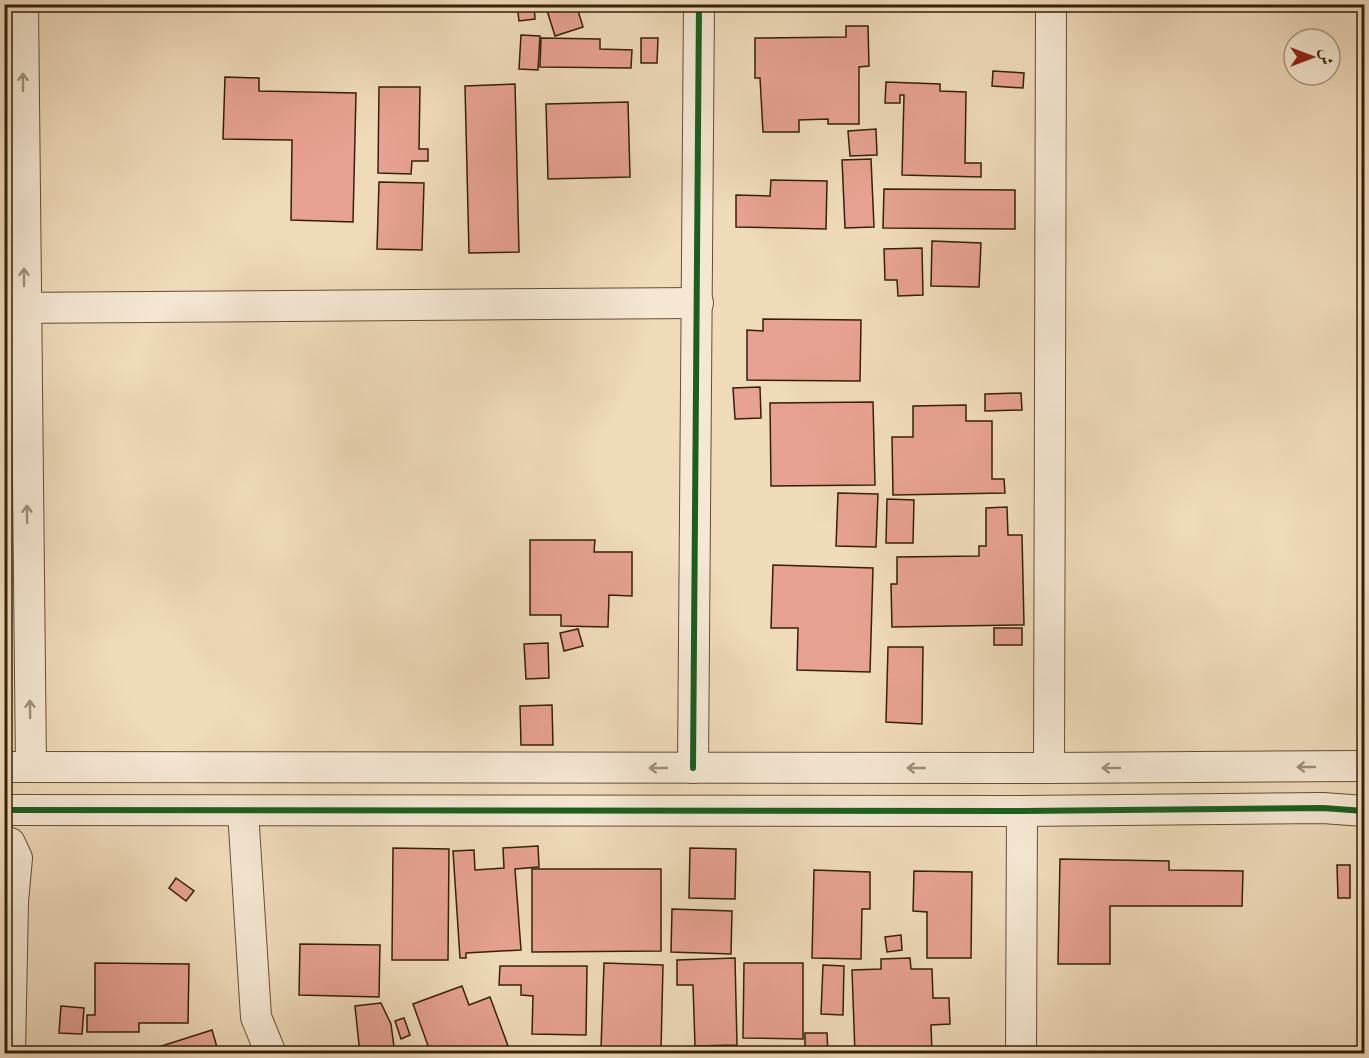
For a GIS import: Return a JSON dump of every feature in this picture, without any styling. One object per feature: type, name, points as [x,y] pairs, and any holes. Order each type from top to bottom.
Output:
[{"type":"street","points":[[23,4],[14,308],[18,767],[1365,766]]},
{"type":"street","points":[[693,768],[699,4]]},
{"type":"street","points":[[1049,768],[1051,4]]},
{"type":"street","points":[[14,308],[698,303]]},
{"type":"street","points":[[4,810],[1022,811],[1312,808],[1365,811]]},
{"type":"street","points":[[10,1053],[11,849],[41,820],[57,810]]},
{"type":"street","points":[[243,811],[256,1017],[271,1053]]},
{"type":"street","points":[[1021,1053],[1022,811]]},
{"type":"building","points":[[517,4],[534,4],[535,19],[519,21]]},
{"type":"building","points":[[545,4],[576,4],[583,27],[555,36]]},
{"type":"building","points":[[846,26],[868,26],[869,66],[859,67],[859,124],[828,124],[828,119],[799,120],[799,132],[763,132],[760,78],[755,78],[755,38],[846,37]]},
{"type":"building","points":[[521,35],[540,36],[538,70],[519,69]]},
{"type":"building","points":[[541,38],[600,39],[600,49],[632,50],[631,68],[540,67]]},
{"type":"building","points":[[641,38],[658,38],[657,63],[641,63]]},
{"type":"building","points":[[993,71],[1024,73],[1023,88],[992,86]]},
{"type":"building","points":[[225,77],[259,78],[259,91],[356,93],[353,222],[291,220],[292,140],[223,139]]},
{"type":"building","points":[[886,82],[940,84],[940,91],[966,92],[965,163],[981,163],[981,177],[902,175],[904,95],[900,95],[900,103],[885,103]]},
{"type":"building","points":[[515,84],[519,252],[469,253],[465,86]]},
{"type":"building","points":[[379,87],[420,87],[419,149],[428,149],[428,161],[412,161],[411,174],[378,173]]},
{"type":"building","points":[[628,102],[630,177],[548,179],[546,104]]},
{"type":"building","points":[[876,129],[877,155],[850,156],[848,131]]},
{"type":"building","points":[[871,159],[874,227],[845,228],[842,160]]},
{"type":"building","points":[[771,180],[827,181],[826,229],[736,227],[736,195],[770,196]]},
{"type":"building","points":[[379,182],[424,183],[422,250],[377,249]]},
{"type":"building","points":[[884,189],[1015,190],[1015,229],[883,228]]},
{"type":"building","points":[[932,241],[981,243],[979,287],[931,286]]},
{"type":"building","points":[[922,248],[923,295],[898,296],[897,280],[885,280],[884,249]]},
{"type":"building","points":[[763,319],[861,320],[860,381],[747,380],[747,330],[763,331]]},
{"type":"building","points":[[760,387],[761,418],[735,419],[733,388]]},
{"type":"building","points":[[1021,393],[1022,410],[985,411],[985,394]]},
{"type":"building","points":[[873,402],[875,485],[771,486],[770,403]]},
{"type":"building","points":[[966,405],[966,421],[992,421],[992,479],[1004,479],[1005,493],[893,495],[892,437],[913,437],[913,406]]},
{"type":"building","points":[[838,493],[878,494],[876,547],[836,546]]},
{"type":"building","points":[[887,499],[914,500],[913,543],[886,543]]},
{"type":"building","points":[[1007,507],[1008,535],[1022,535],[1024,625],[892,627],[891,584],[897,584],[897,557],[979,556],[979,546],[986,546],[986,508]]},
{"type":"building","points":[[530,540],[595,540],[594,552],[632,552],[632,596],[609,595],[608,627],[561,626],[561,615],[530,615]]},
{"type":"building","points":[[773,565],[873,568],[870,672],[797,670],[798,628],[771,628]]},
{"type":"building","points":[[994,628],[1022,628],[1022,645],[994,645]]},
{"type":"building","points":[[578,629],[583,646],[564,651],[560,633]]},
{"type":"building","points":[[548,643],[549,678],[526,679],[524,644]]},
{"type":"building","points":[[888,647],[923,647],[922,724],[886,722]]},
{"type":"building","points":[[552,705],[553,745],[521,745],[520,706]]},
{"type":"building","points":[[538,846],[539,867],[515,869],[521,950],[466,953],[466,958],[460,958],[453,851],[474,850],[475,870],[504,868],[503,848]]},
{"type":"building","points":[[393,848],[449,849],[448,960],[392,960]]},
{"type":"building","points":[[690,848],[736,849],[735,899],[689,898]]},
{"type":"building","points":[[1060,859],[1169,861],[1169,870],[1243,871],[1242,906],[1110,906],[1110,964],[1058,964]]},
{"type":"building","points":[[1337,865],[1350,865],[1350,898],[1338,898]]},
{"type":"building","points":[[532,869],[661,869],[661,951],[532,952]]},
{"type":"building","points":[[814,870],[870,872],[870,909],[862,909],[861,959],[812,958]]},
{"type":"building","points":[[914,871],[972,872],[971,958],[927,958],[927,912],[913,911]]},
{"type":"building","points":[[176,878],[194,891],[186,901],[169,888]]},
{"type":"building","points":[[672,909],[732,911],[731,954],[671,952]]},
{"type":"building","points":[[901,935],[902,950],[887,952],[885,937]]},
{"type":"building","points":[[300,944],[380,945],[379,997],[299,995]]},
{"type":"building","points":[[735,958],[737,1045],[695,1046],[693,985],[677,985],[677,960]]},
{"type":"building","points":[[910,958],[911,969],[932,969],[933,998],[949,998],[950,1024],[931,1025],[932,1053],[855,1054],[852,970],[881,969],[881,959]]},
{"type":"building","points":[[95,963],[189,964],[188,1023],[139,1023],[139,1032],[87,1032],[87,1015],[95,1015]]},
{"type":"building","points":[[604,963],[663,965],[661,1050],[601,1048]]},
{"type":"building","points":[[744,963],[803,963],[803,1039],[743,1038]]},
{"type":"building","points":[[823,965],[844,966],[843,1015],[821,1014]]},
{"type":"building","points":[[500,966],[587,966],[586,1035],[532,1034],[533,996],[521,995],[521,985],[499,985]]},
{"type":"building","points":[[462,986],[469,1005],[490,997],[511,1054],[431,1054],[413,1004]]},
{"type":"building","points":[[381,1003],[391,1024],[397,1054],[360,1054],[355,1006]]},
{"type":"building","points":[[61,1006],[84,1008],[82,1034],[59,1033]]},
{"type":"building","points":[[404,1018],[410,1035],[401,1039],[395,1021]]},
{"type":"building","points":[[212,1030],[219,1054],[150,1054],[149,1050]]},
{"type":"building","points":[[805,1033],[827,1033],[828,1054],[805,1054]]},
{"type":"building","points":[[138,1049],[139,1054],[108,1054]]},
{"type":"cycle path","points":[[693,768],[699,4]]},
{"type":"cycle path","points":[[4,810],[1022,811],[1323,808],[1364,811]]}]
